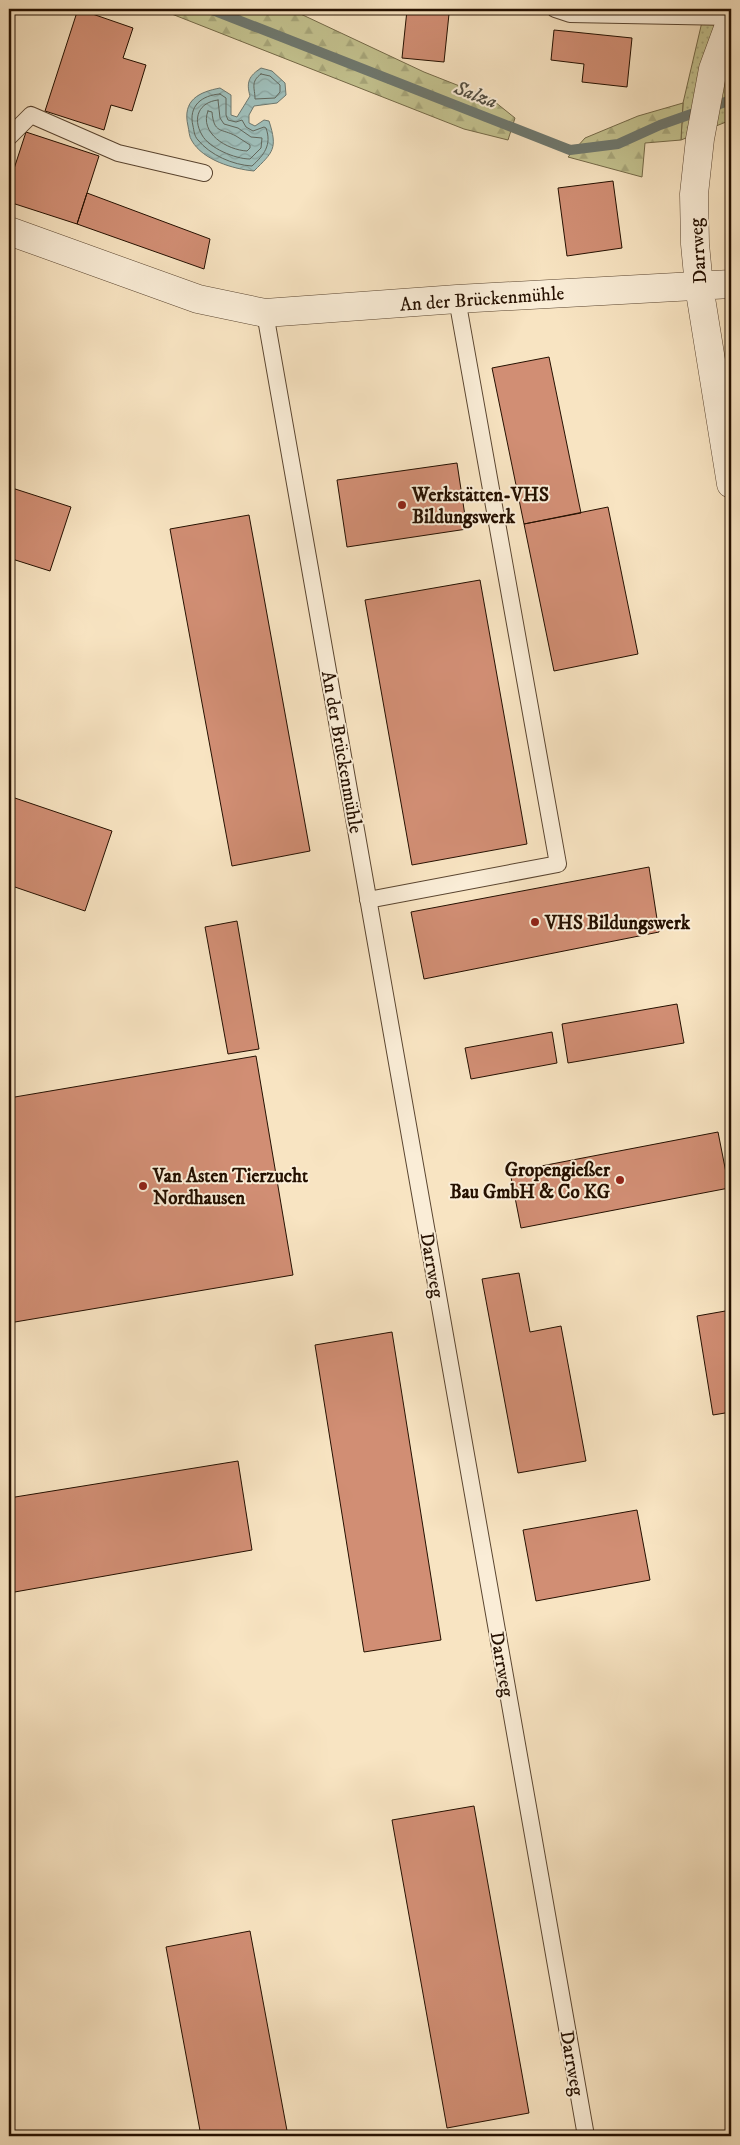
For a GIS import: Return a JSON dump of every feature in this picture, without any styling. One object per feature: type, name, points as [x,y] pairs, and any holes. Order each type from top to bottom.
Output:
[{"type":"street","name":"Darrweg","points":[[731,18],[713,69],[700,138],[694,194],[695,244],[699,286],[731,484]]},
{"type":"street","name":"An der Brückenmühle","points":[[9,231],[198,299],[265,313],[458,299],[731,284]]},
{"type":"lane","name":"Darrweg","points":[[554,9],[570,14],[731,18]]},
{"type":"lane","points":[[9,137],[31,115],[118,153],[204,173]]},
{"type":"lane","points":[[368,900],[558,864],[458,299]]},
{"type":"lane","name":"An der Brückenmühle","points":[[265,313],[420,1191]]},
{"type":"lane","name":"Darrweg","points":[[420,1191],[586,2136]]},
{"type":"green space","points":[[159,9],[290,9],[424,72],[490,98],[515,118],[508,140],[464,129]]},
{"type":"green space","points":[[705,9],[731,9],[731,120],[681,140],[683,103]]},
{"type":"green space","points":[[683,103],[681,140],[645,143],[642,177],[568,157],[585,138],[638,116]]},
{"type":"water","points":[[261,68],[272,71],[285,83],[286,95],[277,103],[254,106],[249,115],[249,123],[255,126],[264,120],[269,121],[273,138],[272,149],[266,159],[254,171],[228,166],[203,153],[190,138],[187,117],[190,104],[199,95],[220,88],[231,95],[231,115],[237,117],[250,96],[248,87],[250,80]]},
{"type":"building","points":[[78,9],[133,28],[123,58],[146,65],[132,111],[111,105],[104,130],[45,111]]},
{"type":"building","points":[[407,10],[449,14],[444,62],[402,58]]},
{"type":"building","points":[[554,30],[632,38],[627,87],[582,82],[584,64],[551,60]]},
{"type":"building","points":[[26,132],[99,156],[77,224],[9,202],[9,184]]},
{"type":"building","points":[[613,181],[622,248],[567,256],[558,188]]},
{"type":"building","points":[[87,193],[210,239],[204,269],[77,224]]},
{"type":"building","points":[[549,357],[581,513],[524,524],[492,368]]},
{"type":"building","name":"Werkstätten-VHS Bildungswerk","points":[[457,463],[467,529],[347,547],[337,480]]},
{"type":"building","points":[[9,487],[71,507],[50,571],[9,558]]},
{"type":"building","points":[[608,507],[638,654],[554,671],[524,524]]},
{"type":"building","points":[[249,515],[310,851],[232,866],[170,529]]},
{"type":"building","points":[[480,580],[527,844],[412,865],[365,600]]},
{"type":"building","points":[[9,796],[112,831],[85,911],[9,885]]},
{"type":"building","name":"VHS Bildungswerk","points":[[649,867],[659,932],[424,979],[411,912]]},
{"type":"building","points":[[237,921],[259,1049],[228,1054],[205,927]]},
{"type":"building","points":[[677,1004],[684,1043],[568,1063],[562,1024]]},
{"type":"building","points":[[552,1032],[557,1063],[471,1079],[465,1048]]},
{"type":"building","name":"Van Asten Tierzucht Nordhausen","points":[[256,1056],[293,1275],[9,1323],[9,1098]]},
{"type":"building","name":"Gropengießer Bau GmbH & Co KG","points":[[718,1132],[729,1188],[521,1228],[510,1172]]},
{"type":"building","points":[[519,1273],[530,1332],[561,1326],[586,1461],[518,1473],[482,1279]]},
{"type":"building","points":[[731,1310],[731,1412],[713,1415],[697,1316]]},
{"type":"building","points":[[392,1332],[441,1640],[364,1652],[315,1345]]},
{"type":"building","points":[[238,1461],[252,1550],[9,1593],[9,1498]]},
{"type":"building","points":[[637,1510],[650,1580],[536,1601],[523,1530]]},
{"type":"building","points":[[474,1806],[529,2113],[447,2128],[392,1820]]},
{"type":"building","points":[[250,1931],[288,2136],[201,2136],[166,1947]]},
{"type":"waterway","name":"Salza","points":[[210,9],[570,150],[618,144],[660,125],[731,100]]},
{"type":"place","name":"Werkstätten-VHS Bildungswerk","points":[[402,505]]},
{"type":"place","name":"VHS Bildungswerk","points":[[535,922]]},
{"type":"place","name":"Gropengießer Bau GmbH & Co KG","points":[[620,1180]]},
{"type":"place","name":"Van Asten Tierzucht Nordhausen","points":[[143,1186]]}]
